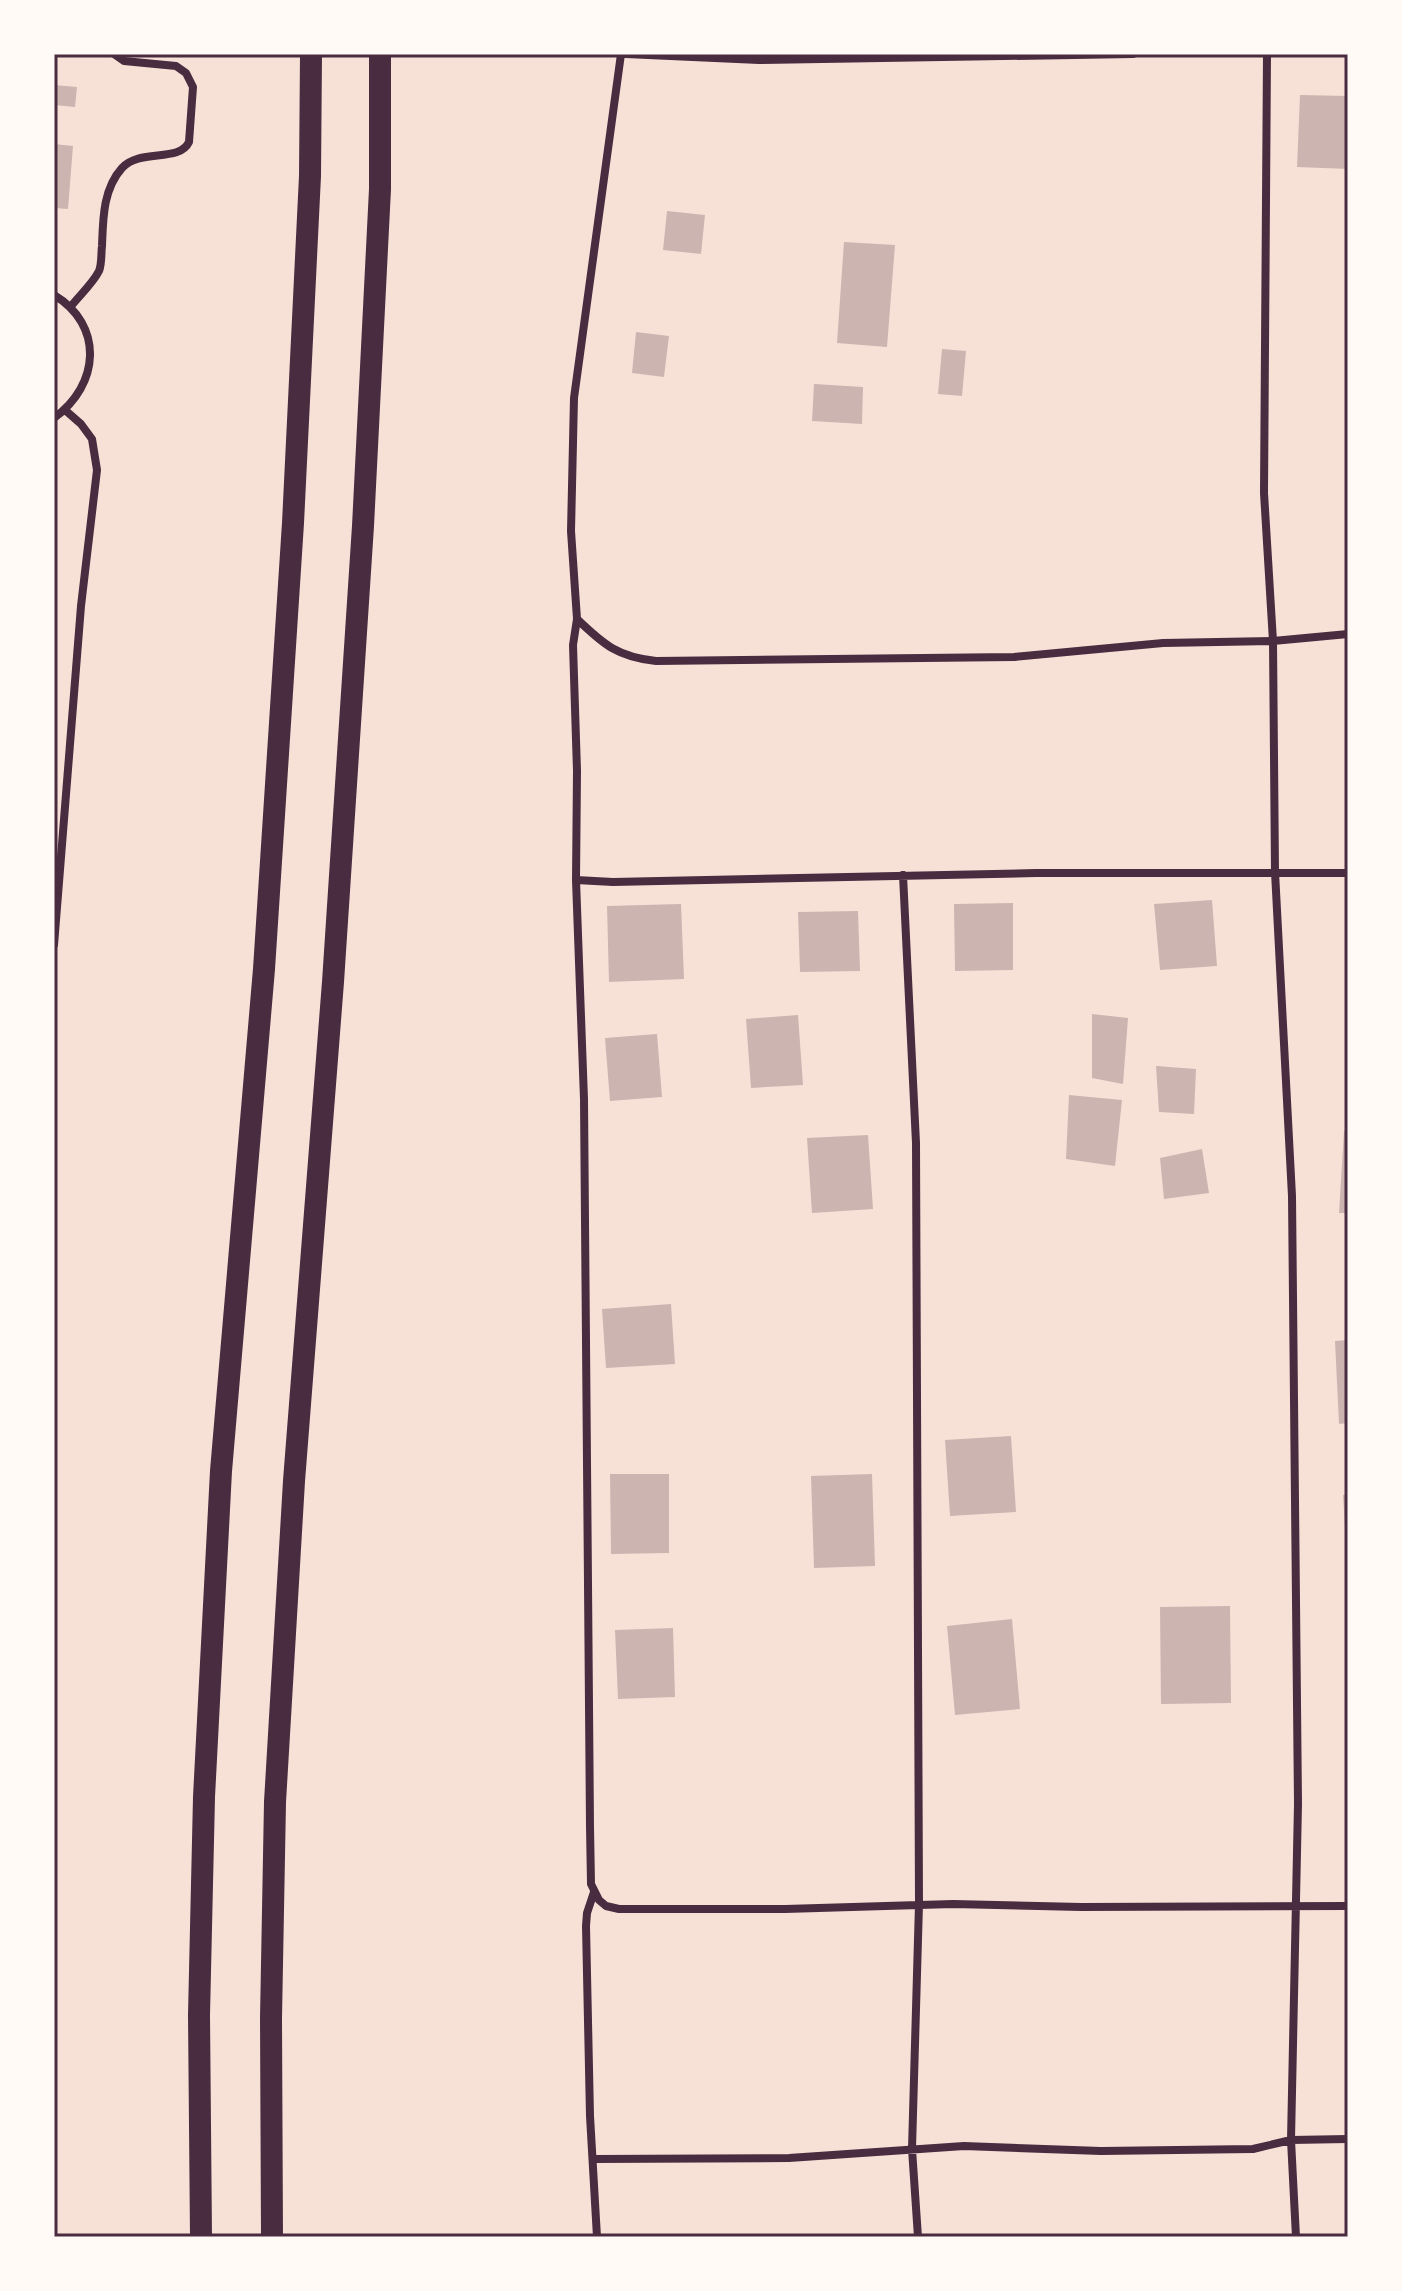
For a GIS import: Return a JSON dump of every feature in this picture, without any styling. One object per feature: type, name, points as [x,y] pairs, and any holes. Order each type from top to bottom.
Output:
[{"type":"highway","points":[[201,2237],[199,2015],[204,1797],[221,1471],[264,969],[293,523],[310,176],[311,54]]},
{"type":"highway","points":[[272,2237],[271,2018],[275,1802],[294,1481],[334,966],[363,526],[380,189],[380,54]]},
{"type":"street","points":[[72,305],[101,269],[104,206],[120,169],[144,155],[179,152],[189,142],[193,87],[186,73],[176,66],[124,61],[114,54]]},
{"type":"street","points":[[1133,54],[759,60],[624,54],[574,398],[571,531],[577,619],[573,645],[576,880],[584,1099],[591,1884],[606,1906],[619,1909],[785,1909],[919,1904],[1348,1906]]},
{"type":"street","points":[[1267,54],[1264,493],[1273,641],[1275,872],[1292,1196],[1298,1804],[1291,2140],[1296,2237]]},
{"type":"street","points":[[54,295],[72,305],[86,333],[90,362],[82,390],[54,418]]},
{"type":"street","points":[[54,945],[58,848],[97,470],[92,439],[65,410]]},
{"type":"street","points":[[577,619],[613,651],[636,659],[656,661],[1014,657],[1163,643],[1273,641],[1348,634]]},
{"type":"street","points":[[576,880],[1348,873]]},
{"type":"street","points":[[903,875],[916,1143],[919,1904],[912,2149],[918,2237]]},
{"type":"street","points":[[594,1892],[586,1926],[597,2237]]},
{"type":"street","points":[[593,2159],[789,2158],[964,2146],[1101,2151],[1253,2149],[1291,2140],[1348,2139]]},
{"type":"building","points":[[54,85],[77,87],[75,107],[54,105]]},
{"type":"building","points":[[1300,95],[1348,96],[1348,169],[1297,167]]},
{"type":"building","points":[[54,144],[73,146],[68,209],[54,208]]},
{"type":"building","points":[[667,211],[705,215],[701,254],[663,250]]},
{"type":"building","points":[[844,242],[895,245],[887,347],[837,343]]},
{"type":"building","points":[[636,332],[669,336],[664,377],[632,373]]},
{"type":"building","points":[[942,349],[966,351],[962,396],[938,394]]},
{"type":"building","points":[[814,384],[863,387],[862,424],[812,421]]},
{"type":"building","points":[[1212,900],[1217,966],[1160,970],[1154,904]]},
{"type":"building","points":[[1013,903],[1013,970],[955,971],[954,904]]},
{"type":"building","points":[[681,904],[684,979],[609,982],[607,906]]},
{"type":"building","points":[[858,911],[860,971],[800,972],[798,912]]},
{"type":"building","points":[[1092,1014],[1128,1018],[1123,1084],[1092,1078]]},
{"type":"building","points":[[798,1015],[803,1085],[751,1088],[746,1019]]},
{"type":"building","points":[[657,1034],[662,1097],[610,1101],[605,1038]]},
{"type":"building","points":[[1156,1066],[1196,1069],[1194,1114],[1159,1112]]},
{"type":"building","points":[[1069,1095],[1122,1100],[1115,1166],[1066,1159]]},
{"type":"building","points":[[1344,1131],[1348,1131],[1348,1213],[1339,1213]]},
{"type":"building","points":[[868,1135],[873,1209],[812,1213],[807,1138]]},
{"type":"building","points":[[1202,1149],[1209,1193],[1164,1199],[1160,1158]]},
{"type":"building","points":[[671,1304],[675,1364],[606,1368],[602,1309]]},
{"type":"building","points":[[1348,1340],[1348,1423],[1339,1424],[1335,1341]]},
{"type":"building","points":[[1011,1436],[1016,1512],[950,1516],[945,1440]]},
{"type":"building","points":[[610,1474],[669,1474],[669,1553],[611,1554]]},
{"type":"building","points":[[872,1474],[875,1566],[814,1568],[811,1476]]},
{"type":"building","points":[[1343,1495],[1348,1495],[1348,1545],[1346,1545]]},
{"type":"building","points":[[1230,1606],[1231,1703],[1161,1704],[1160,1607]]},
{"type":"building","points":[[1012,1619],[1020,1709],[955,1715],[947,1626]]},
{"type":"building","points":[[673,1628],[675,1697],[618,1699],[615,1630]]}]
